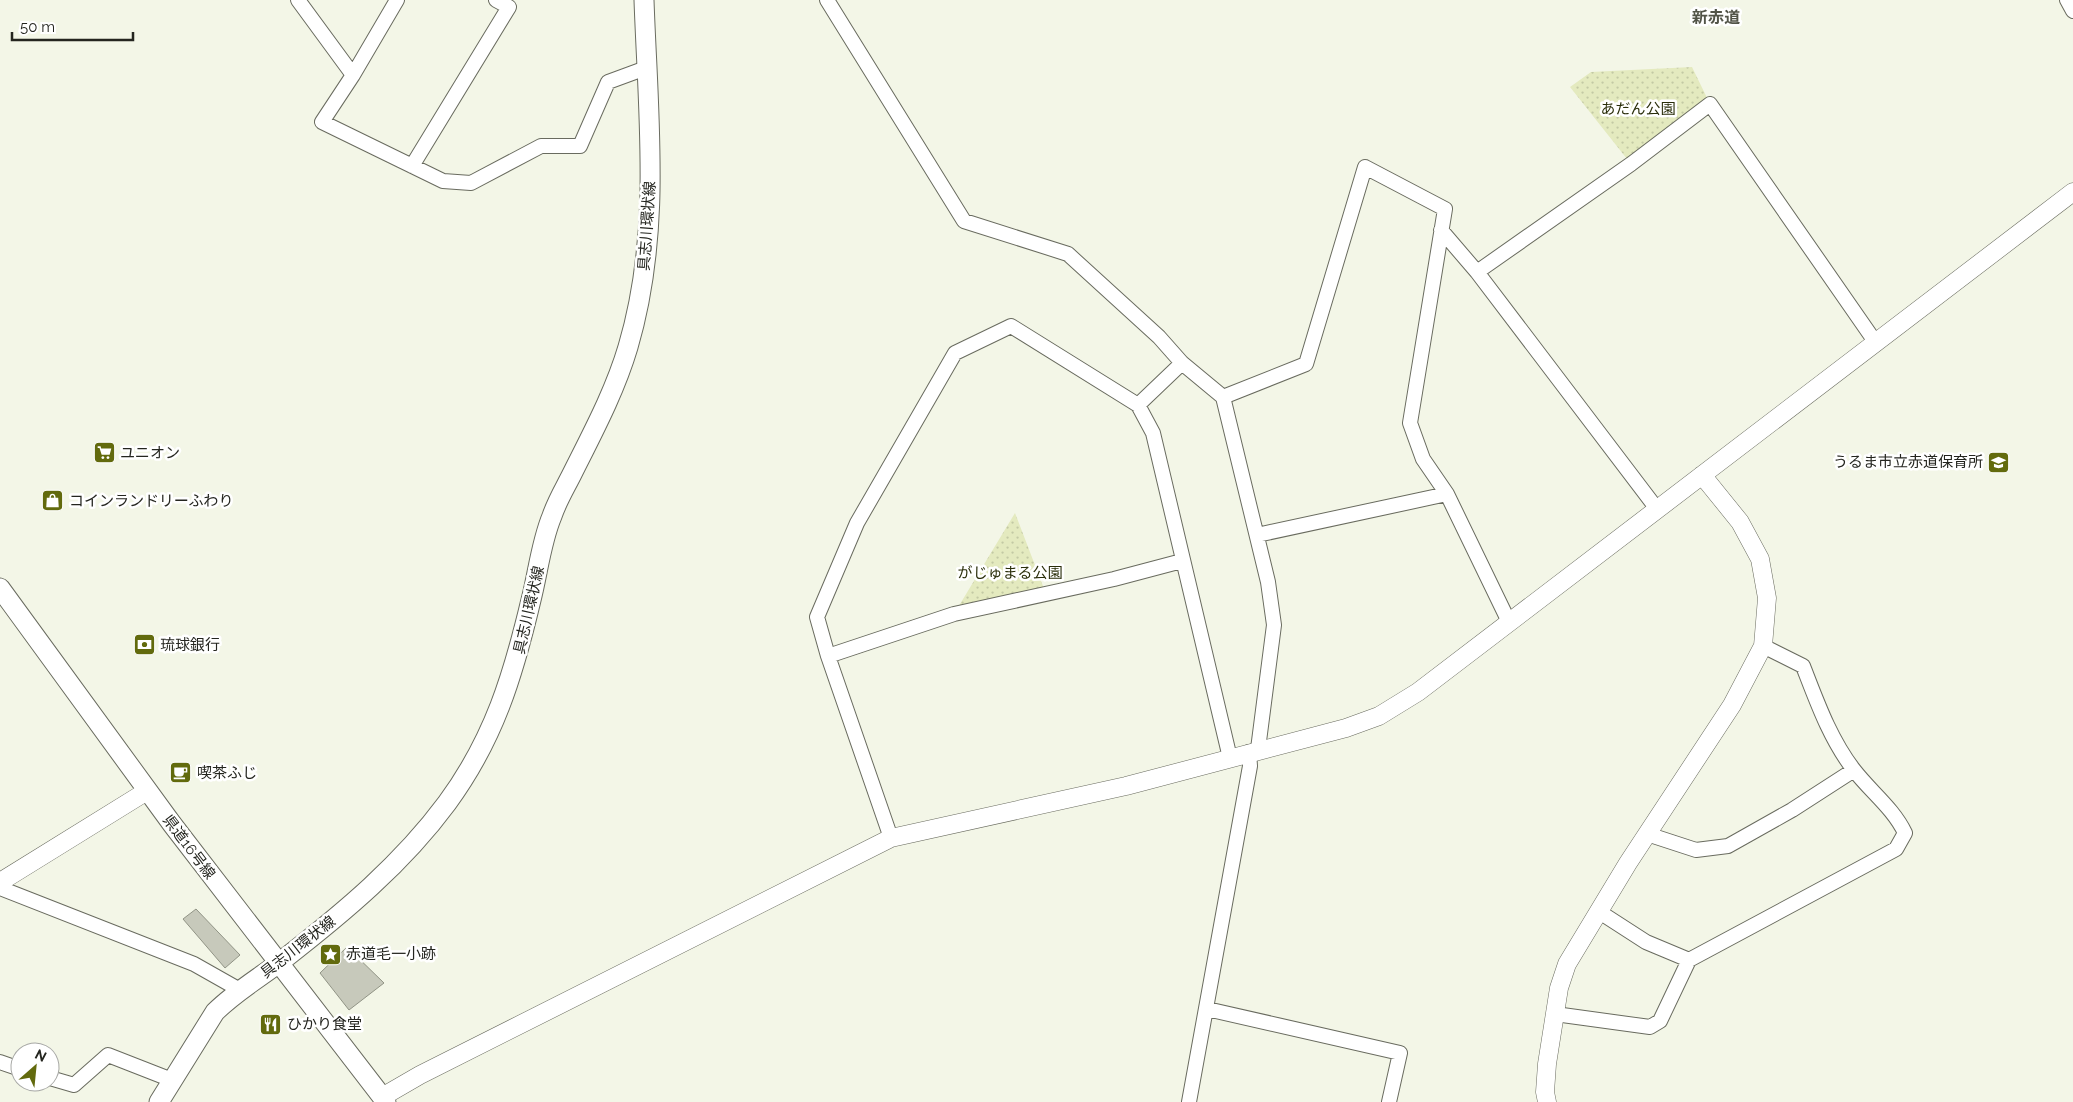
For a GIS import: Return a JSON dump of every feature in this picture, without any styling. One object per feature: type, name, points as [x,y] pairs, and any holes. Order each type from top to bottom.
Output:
[{"type":"main road","name":"具志川環状線","points":[[159,1102],[215,1012],[240,990],[278,963],[355,902],[391,868],[433,819],[468,772],[502,706],[520,647],[551,517],[618,379],[638,307],[650,229],[651,189],[644,0]]},
{"type":"main road","name":"県道16号線","points":[[0,588],[147,791],[384,1099]]},
{"type":"street","points":[[396,0],[353,75],[322,122],[443,181],[471,183],[541,146],[580,146],[608,82],[646,68]]},
{"type":"street","points":[[412,166],[509,7],[496,0]]},
{"type":"street","points":[[827,0],[964,221],[1068,254],[1158,337],[1182,363],[1223,397],[1268,582],[1274,625],[1254,751],[1190,1102]]},
{"type":"street","points":[[2067,0],[2073,12]]},
{"type":"street","points":[[301,2],[353,75]]},
{"type":"street","points":[[1477,272],[1632,164],[1710,104],[1876,343]]},
{"type":"street","points":[[1223,397],[1306,364],[1366,167],[1445,209],[1410,423],[1423,460],[1447,494],[1508,622]]},
{"type":"street","points":[[384,1099],[420,1075],[891,838],[1126,786],[1346,728],[1380,716],[1418,692],[2073,192]]},
{"type":"street","points":[[1441,230],[1477,272],[1657,509]]},
{"type":"street","points":[[891,838],[828,656],[817,617],[857,523],[955,353],[1011,326],[1138,405],[1153,433],[1230,758]]},
{"type":"street","points":[[1138,405],[1182,363]]},
{"type":"street","points":[[1547,1102],[1545,1092],[1547,1064],[1559,988],[1567,964],[1647,834],[1732,705],[1763,646],[1767,598],[1760,559],[1740,522],[1702,475]]},
{"type":"street","points":[[1257,535],[1447,494]]},
{"type":"street","points":[[828,656],[954,614],[1114,579],[1182,561]]},
{"type":"street","points":[[1555,1014],[1650,1028],[1660,1021],[1689,960],[1896,849],[1904,833],[1898,819],[1854,770],[1825,723],[1803,666],[1763,646]]},
{"type":"street","points":[[1647,834],[1696,850],[1728,846],[1792,810],[1854,770]]},
{"type":"street","points":[[0,882],[147,791]]},
{"type":"street","points":[[0,888],[194,964],[240,990]]},
{"type":"street","points":[[1598,912],[1646,942],[1689,960]]},
{"type":"street","points":[[1207,1009],[1400,1053],[1389,1102]]},
{"type":"street","points":[[60,1081],[74,1085],[108,1055],[172,1080]]},
{"type":"green space","name":"あだん公園","points":[[1692,67],[1710,104],[1631,164],[1570,87],[1591,72]]},
{"type":"green space","name":"がじゅまる公園","points":[[1015,513],[1046,594],[954,614]]},
{"type":"building","points":[[196,909],[240,955],[225,968],[183,919]]},
{"type":"building","points":[[347,947],[384,983],[349,1010],[320,973]]},
{"type":"place","name":"ユニオン","points":[[104,453]]},
{"type":"place","name":"うるま市立赤道保育所","points":[[1999,462]]},
{"type":"place","name":"コインランドリーふわり","points":[[53,501]]},
{"type":"place","name":"琉球銀行","points":[[144,645]]},
{"type":"place","name":"喫茶ふじ","points":[[181,773]]},
{"type":"place","name":"赤道毛一小跡","points":[[330,954]]},
{"type":"place","name":"ひかり食堂","points":[[271,1024]]},
{"type":"district","name":"新赤道","points":[[1716,17]]}]
